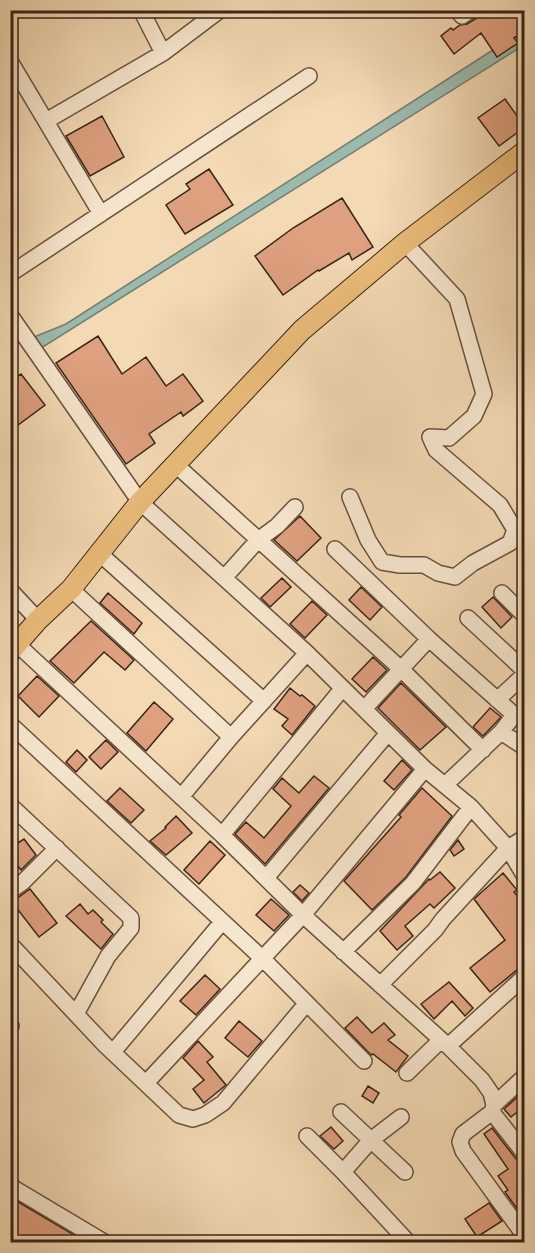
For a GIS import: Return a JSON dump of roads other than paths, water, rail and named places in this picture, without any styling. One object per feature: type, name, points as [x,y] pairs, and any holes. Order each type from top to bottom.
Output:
[{"type":"main road","points":[[14,648],[35,623],[70,589],[140,502],[302,330],[405,243],[525,152]]},
{"type":"street","points":[[141,10],[163,53]]},
{"type":"street","points":[[46,121],[163,53],[220,10]]},
{"type":"street","points":[[457,10],[462,16],[471,10]]},
{"type":"street","points":[[10,62],[101,214]]},
{"type":"street","points":[[10,274],[309,76]]},
{"type":"street","points":[[350,497],[368,540],[382,562],[424,565],[438,573],[455,577],[473,563],[510,543],[515,530],[500,505],[436,450],[430,437],[449,438],[474,416],[484,394],[457,299],[405,243]]},
{"type":"street","points":[[10,315],[140,502],[307,653],[425,769],[471,807],[508,848],[525,875]]},
{"type":"street","points":[[176,465],[401,669],[483,750]]},
{"type":"street","points":[[224,579],[258,540],[277,526],[295,507]]},
{"type":"street","points":[[335,549],[512,716],[501,732],[445,785]]},
{"type":"street","points":[[99,553],[264,701]]},
{"type":"street","points":[[70,589],[231,736]]},
{"type":"street","points":[[10,591],[35,623]]},
{"type":"street","points":[[502,592],[525,615]]},
{"type":"street","points":[[10,605],[35,623]]},
{"type":"street","points":[[468,618],[525,670]]},
{"type":"street","points":[[364,709],[429,639]]},
{"type":"street","points":[[14,648],[181,797],[303,915],[482,1080],[491,1093],[493,1109],[525,1153]]},
{"type":"street","points":[[181,797],[231,736],[307,653]]},
{"type":"street","points":[[497,700],[525,675]]},
{"type":"street","points":[[222,835],[342,689]]},
{"type":"street","points":[[10,724],[263,959],[364,1061]]},
{"type":"street","points":[[501,732],[525,747]]},
{"type":"street","points":[[266,878],[388,733]]},
{"type":"street","points":[[146,1083],[303,915],[425,769]]},
{"type":"street","points":[[10,805],[131,918],[131,928],[108,956],[76,1014]]},
{"type":"street","points":[[343,952],[413,883],[471,807]]},
{"type":"street","points":[[380,985],[435,930],[508,848],[525,838]]},
{"type":"street","points":[[10,891],[23,882],[57,848]]},
{"type":"street","points":[[113,1052],[222,922]]},
{"type":"street","points":[[10,944],[113,1052],[179,1114],[193,1119],[205,1115],[223,1103],[306,1004]]},
{"type":"street","points":[[407,1073],[525,977]]},
{"type":"street","points":[[525,1077],[493,1109],[463,1134],[460,1142],[463,1151],[525,1235]]},
{"type":"street","points":[[341,1112],[405,1172]]},
{"type":"street","points":[[343,1172],[371,1140],[401,1117]]},
{"type":"street","points":[[307,1136],[408,1242]]},
{"type":"street","points":[[10,1186],[104,1242]]}]
